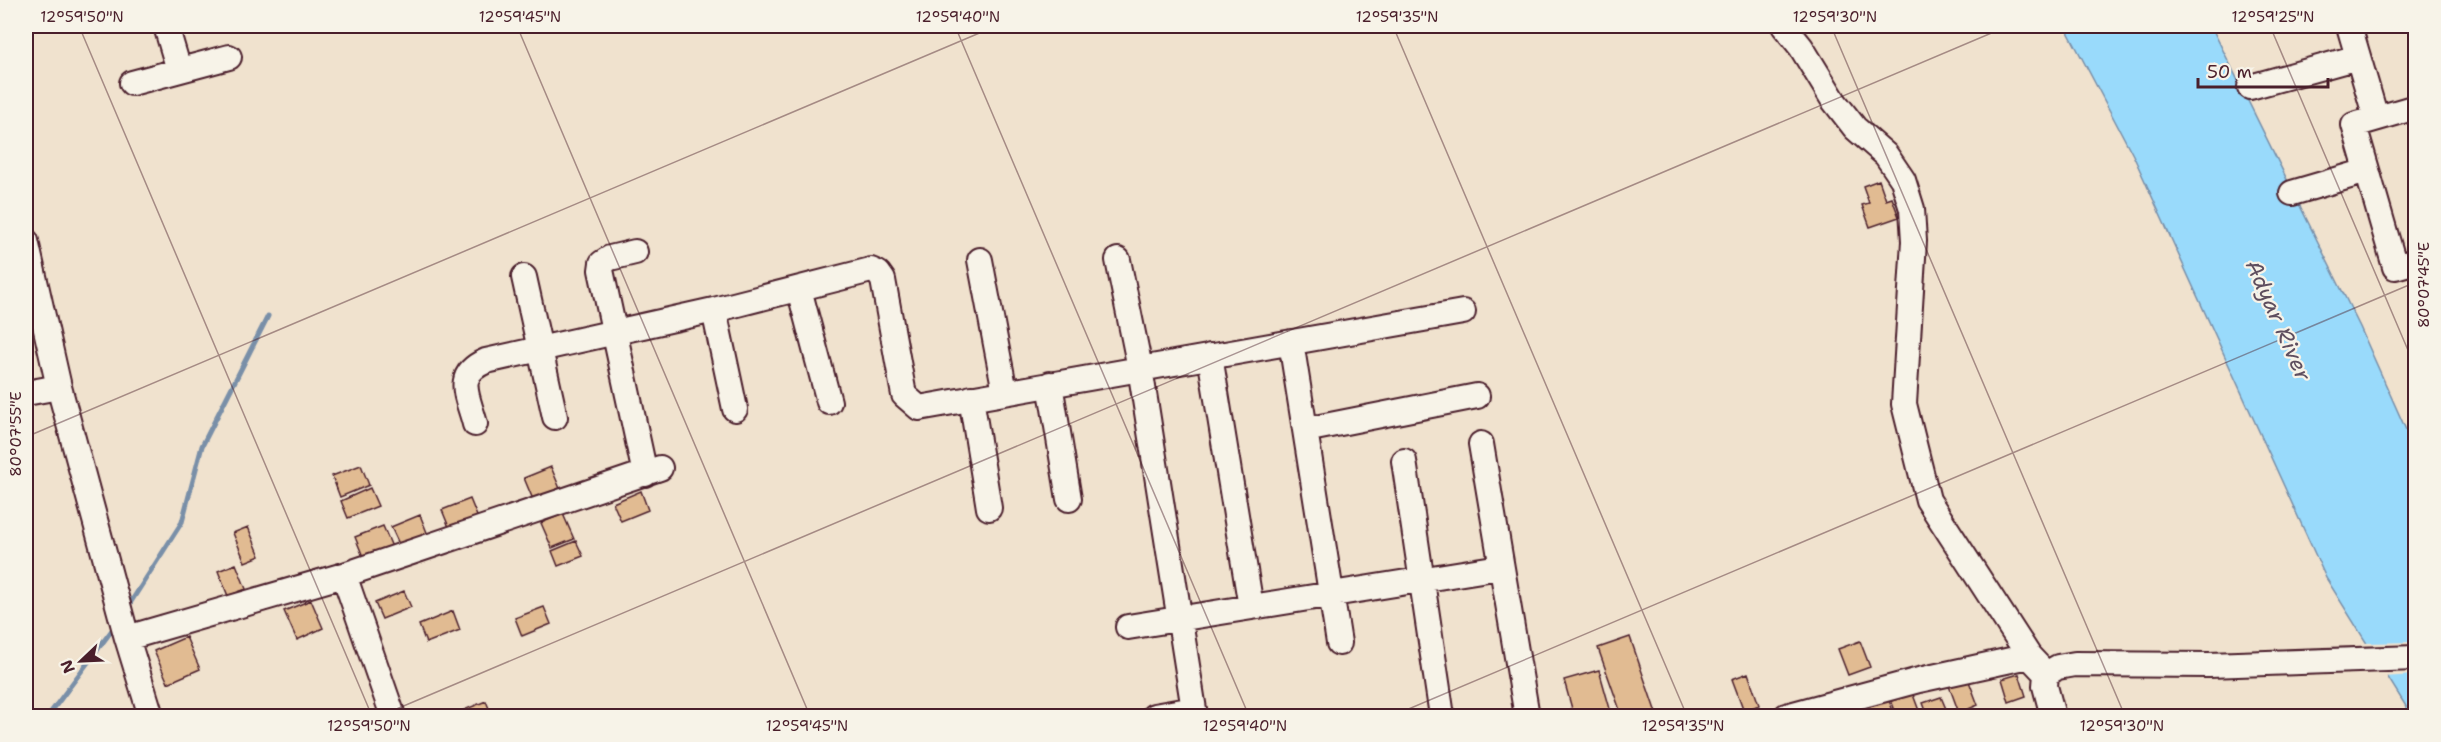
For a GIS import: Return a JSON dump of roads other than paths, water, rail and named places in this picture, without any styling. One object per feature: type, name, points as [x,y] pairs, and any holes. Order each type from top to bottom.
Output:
[{"type":"street","points":[[166,26],[179,70]]},
{"type":"street","points":[[1784,26],[1802,47],[1834,101],[1855,128],[1886,155],[1903,180],[1912,209],[1914,241],[1904,404],[1928,500],[2029,656],[2046,674],[2045,686],[2053,717]]},
{"type":"street","points":[[2349,26],[2376,118]]},
{"type":"street","points":[[132,83],[229,57]]},
{"type":"street","points":[[2250,87],[2358,57]]},
{"type":"street","points":[[2415,107],[2354,125],[2395,267],[2415,261]]},
{"type":"street","points":[[2292,193],[2367,171]]},
{"type":"street","points":[[26,242],[59,387],[127,638],[151,717]]},
{"type":"street","points":[[127,638],[344,575],[652,471],[614,331],[601,270],[602,263],[610,258],[635,252]]},
{"type":"street","points":[[980,260],[1005,392]]},
{"type":"street","points":[[1119,260],[1140,368],[1195,713],[1154,717]]},
{"type":"street","points":[[475,424],[465,384],[466,375],[473,366],[540,348],[714,310],[871,270],[878,273],[886,289],[904,395],[919,408],[1463,312]]},
{"type":"street","points":[[524,277],[555,417]]},
{"type":"street","points":[[799,289],[829,402]]},
{"type":"street","points":[[714,310],[735,409]]},
{"type":"street","points":[[1291,342],[1339,643]]},
{"type":"street","points":[[1210,356],[1251,607]]},
{"type":"street","points":[[1050,384],[1069,499]]},
{"type":"street","points":[[26,393],[59,387]]},
{"type":"street","points":[[1305,430],[1477,396]]},
{"type":"street","points":[[971,398],[989,508]]},
{"type":"street","points":[[1481,444],[1527,717]]},
{"type":"street","points":[[1404,461],[1442,717]]},
{"type":"street","points":[[1128,627],[1500,567]]},
{"type":"street","points":[[344,575],[393,717]]},
{"type":"street","points":[[1786,717],[1920,680],[2029,656]]},
{"type":"street","points":[[2046,674],[2058,667],[2075,664],[2209,665],[2415,658]]},
{"type":"water","name":"Adyar River","points":[[2065,26],[2211,26],[2360,327],[2415,450],[2415,716],[2412,716],[2326,578],[2133,155]]},
{"type":"waterway","points":[[127,608],[182,522],[202,446],[268,316]]},
{"type":"waterway","points":[[48,716],[115,626]]}]
